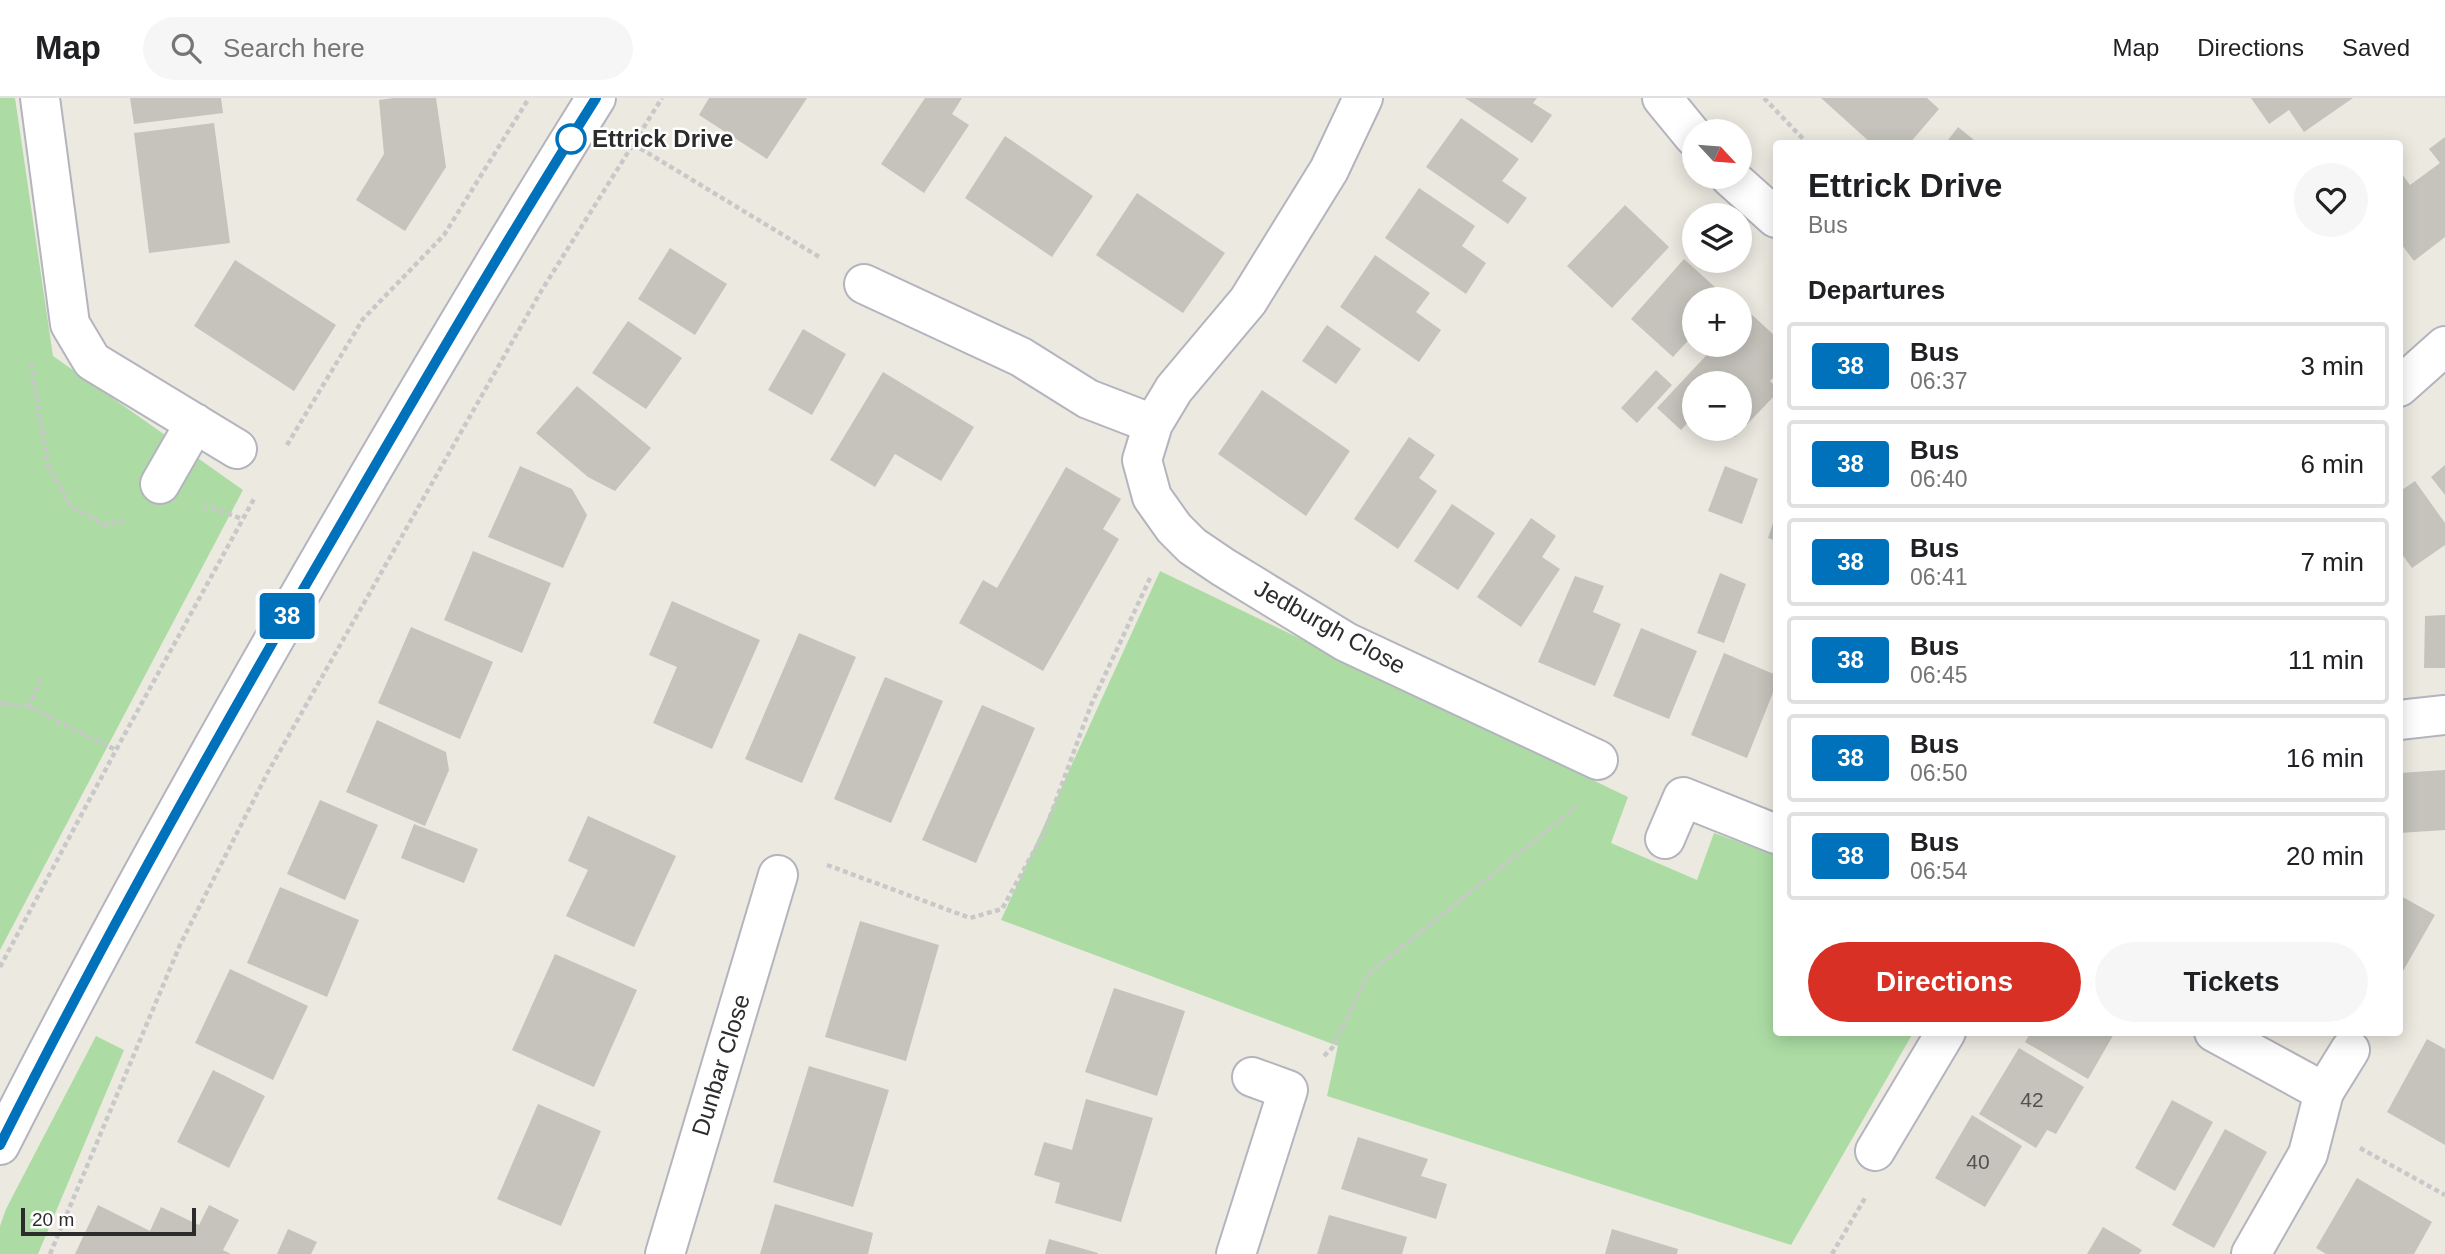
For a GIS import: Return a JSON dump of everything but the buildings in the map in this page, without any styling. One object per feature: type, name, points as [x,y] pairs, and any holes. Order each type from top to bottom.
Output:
[{"type":"street","points":[[40,98],[70,324],[92,361],[237,449]]},
{"type":"street","points":[[0,1145],[61,1024],[261,662],[492,265],[596,98]]},
{"type":"street","name":"Jedburgh Close","points":[[1363,98],[1329,170],[1248,301],[1174,389],[1153,424],[1142,460],[1152,497],[1174,528],[1192,546],[1346,642],[1598,760]]},
{"type":"street","points":[[1662,98],[1682,122]]},
{"type":"street","points":[[1743,189],[1773,215]]},
{"type":"street","points":[[864,284],[1021,357],[1088,399],[1153,424]]},
{"type":"street","points":[[2403,383],[2445,346]]},
{"type":"street","points":[[160,484],[195,424]]},
{"type":"street","points":[[2403,720],[2445,715]]},
{"type":"street","points":[[1665,839],[1683,797],[1773,833]]},
{"type":"street","name":"Dunbar Close","points":[[665,1254],[778,875]]},
{"type":"street","points":[[1875,1151],[1945,1036]]},
{"type":"street","points":[[2221,1036],[2324,1092]]},
{"type":"street","points":[[2251,1254],[2308,1154],[2324,1092],[2350,1050]]},
{"type":"street","points":[[1236,1254],[1288,1090],[1252,1077]]},
{"type":"path","points":[[285,449],[363,319],[444,235],[528,98]]},
{"type":"path","points":[[50,1254],[180,945],[268,772],[540,293],[662,98]]},
{"type":"path","points":[[1763,98],[1804,140]]},
{"type":"path","points":[[633,144],[864,284]]},
{"type":"path","points":[[0,967],[256,496]]},
{"type":"path","points":[[778,875],[796,854],[970,918],[1002,909],[1044,833],[1091,705],[1174,528]]},
{"type":"path","points":[[29,707],[43,676]]},
{"type":"path","points":[[0,703],[29,707],[116,750]]},
{"type":"path","points":[[1288,1090],[1332,1048],[1369,973],[1572,811],[1598,760]]},
{"type":"path","points":[[2324,1092],[2338,1136],[2445,1195]]},
{"type":"path","points":[[1832,1254],[1877,1178],[1875,1151]]},
{"type":"green space","points":[[0,98],[15,98],[53,356],[243,490],[0,950]]},
{"type":"green space","points":[[1160,571],[1628,797],[1611,843],[1697,880],[1714,833],[1773,854],[1773,1036],[1911,1036],[1791,1245],[1327,1096],[1338,1046],[1001,920]]},
{"type":"green space","points":[[96,1036],[124,1050],[38,1254],[0,1254],[0,1226],[6,1209]]},
{"type":"bus line","name":"38","points":[[0,1145],[61,1024],[261,662],[492,265],[596,98]]},
{"type":"place","name":"Ettrick Drive","points":[[571,139]]}]
